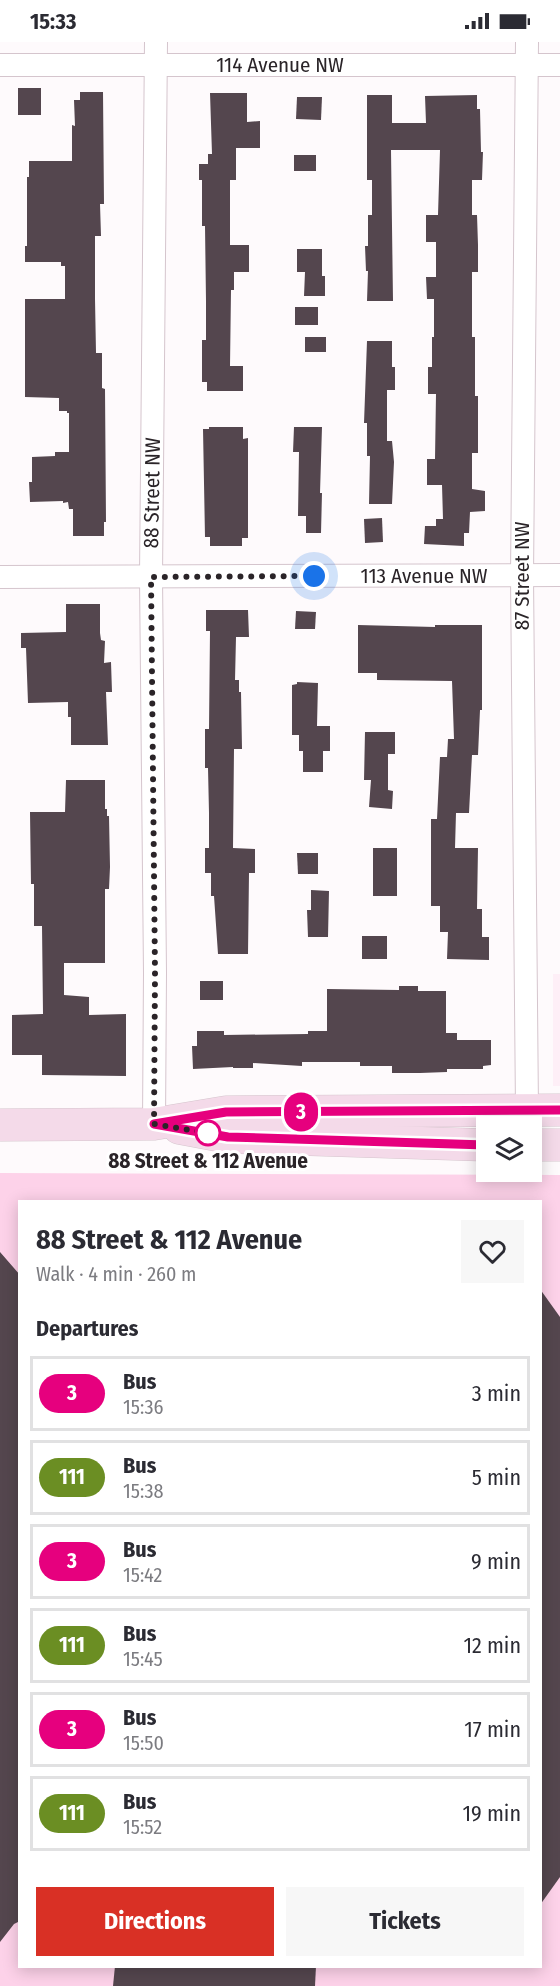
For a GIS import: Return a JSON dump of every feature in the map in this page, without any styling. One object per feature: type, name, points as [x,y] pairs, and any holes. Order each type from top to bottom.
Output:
[{"type":"main road","points":[[0,1125],[154,1124],[226,1112],[560,1110]]},
{"type":"main road","points":[[154,1124],[228,1137],[476,1145]]},
{"type":"main road","points":[[542,1145],[560,1145]]},
{"type":"street","name":"88 Street NW","points":[[154,1124],[155,973],[151,577],[156,42]]},
{"type":"street","name":"87 Street NW","points":[[527,42],[522,576],[527,1110]]},
{"type":"street","name":"114 Avenue NW","points":[[0,65],[560,65]]},
{"type":"street","name":"113 Avenue NW","points":[[0,577],[560,575]]},
{"type":"shaded area","points":[[553,974],[560,974],[560,1086],[553,1086]]},
{"type":"shaded area","points":[[0,1173],[476,1175],[476,1182],[542,1182],[542,1175],[560,1175],[560,1986],[0,1986]]},
{"type":"building","points":[[18,88],[41,88],[41,115],[18,115]]},
{"type":"building","points":[[80,92],[103,92],[104,204],[100,204],[101,236],[95,236],[95,299],[96,353],[102,353],[102,388],[105,389],[106,522],[104,522],[104,536],[73,536],[73,509],[69,509],[68,502],[30,502],[29,482],[32,482],[32,457],[55,456],[55,452],[69,452],[69,413],[59,411],[59,398],[25,397],[25,299],[65,299],[65,266],[61,266],[61,262],[25,262],[27,177],[29,177],[29,161],[72,161],[72,125],[75,126],[74,100],[80,100]]},
{"type":"building","points":[[210,93],[247,93],[247,122],[260,121],[260,148],[236,148],[236,180],[230,180],[230,245],[249,245],[249,272],[234,272],[234,290],[231,290],[230,366],[243,366],[243,391],[207,391],[207,382],[202,382],[202,340],[206,340],[205,226],[202,226],[202,180],[199,180],[199,164],[208,164],[208,154],[212,154]]},
{"type":"building","points":[[367,95],[392,95],[392,123],[426,123],[425,96],[477,95],[477,109],[480,109],[481,152],[483,152],[482,180],[472,180],[472,215],[477,215],[478,245],[478,272],[472,272],[472,337],[475,337],[478,453],[472,453],[472,489],[485,491],[485,511],[470,512],[469,533],[464,533],[464,546],[424,544],[425,526],[436,526],[436,519],[443,519],[442,485],[427,485],[427,459],[435,459],[436,394],[428,394],[428,367],[432,367],[432,337],[434,337],[434,299],[427,299],[426,277],[436,277],[436,242],[426,242],[426,215],[438,215],[440,150],[391,150],[393,301],[367,301],[368,271],[366,271],[365,246],[368,246],[368,215],[372,215],[372,180],[367,180]]},
{"type":"building","points":[[297,97],[322,97],[321,120],[296,119]]},
{"type":"building","points":[[294,155],[316,155],[316,171],[294,171]]},
{"type":"building","points":[[297,249],[322,249],[325,296],[304,296],[305,272],[297,272]]},
{"type":"building","points":[[295,307],[318,307],[318,325],[295,325]]},
{"type":"building","points":[[305,337],[326,337],[326,352],[305,352]]},
{"type":"building","points":[[367,341],[392,341],[395,390],[387,390],[387,441],[392,441],[394,462],[392,504],[369,504],[370,456],[367,456],[367,423],[364,423]]},
{"type":"building","points":[[209,427],[243,427],[243,439],[248,438],[248,538],[242,538],[242,546],[210,546],[210,537],[205,537],[203,429],[209,429]]},
{"type":"building","points":[[294,427],[322,427],[321,533],[306,533],[306,516],[298,516],[299,452],[293,452]]},
{"type":"building","points":[[382,518],[383,542],[365,543],[364,519]]},
{"type":"building","points":[[66,604],[100,604],[100,633],[101,640],[105,641],[104,663],[111,662],[112,692],[106,692],[108,745],[71,745],[71,717],[68,717],[68,702],[28,703],[26,648],[21,648],[21,633],[66,632]]},
{"type":"building","points":[[206,610],[248,610],[249,637],[236,637],[235,680],[239,680],[239,692],[241,692],[242,749],[234,749],[233,848],[255,849],[255,873],[249,873],[248,954],[218,954],[214,896],[211,896],[211,873],[205,873],[205,848],[209,848],[205,729],[209,729],[210,631],[206,631]]},
{"type":"building","points":[[296,611],[316,612],[315,629],[295,629]]},
{"type":"building","points":[[358,625],[435,627],[435,625],[482,625],[482,710],[480,710],[478,755],[472,755],[469,813],[456,813],[455,848],[478,848],[477,909],[482,909],[482,937],[489,937],[489,960],[447,959],[448,932],[440,932],[440,906],[431,906],[431,819],[437,819],[440,757],[447,757],[448,739],[454,739],[452,681],[377,680],[377,673],[358,673]]},
{"type":"building","points":[[297,682],[318,683],[317,726],[330,726],[330,751],[323,751],[323,772],[303,772],[303,751],[299,751],[299,735],[292,735],[292,685]]},
{"type":"building","points":[[365,732],[395,732],[395,754],[388,754],[388,790],[393,791],[392,809],[369,807],[371,780],[364,780]]},
{"type":"building","points":[[66,780],[105,780],[105,809],[109,816],[110,867],[109,889],[105,889],[105,963],[64,963],[64,995],[89,997],[89,1015],[126,1014],[126,1076],[42,1075],[42,1055],[12,1055],[12,1015],[43,1014],[42,926],[34,926],[30,812],[65,812]]},
{"type":"building","points":[[373,848],[397,848],[397,896],[373,896]]},
{"type":"building","points":[[297,853],[318,853],[318,874],[298,874]]},
{"type":"building","points":[[311,890],[329,891],[328,937],[308,937],[307,910],[311,910]]},
{"type":"building","points":[[362,936],[387,936],[387,959],[362,959]]},
{"type":"building","points":[[200,981],[223,981],[223,1000],[200,1000]]},
{"type":"building","points":[[399,986],[418,986],[418,991],[446,991],[446,1033],[457,1033],[457,1040],[491,1040],[491,1065],[483,1066],[483,1069],[447,1069],[447,1072],[420,1073],[392,1073],[392,1066],[360,1066],[360,1062],[302,1062],[302,1066],[253,1063],[253,1068],[193,1069],[192,1046],[197,1046],[197,1031],[224,1031],[224,1035],[308,1034],[308,1031],[327,1031],[327,989],[399,990]]},
{"type":"building","points":[[0,1252],[18,1273],[18,1922],[0,1942]]},
{"type":"building","points":[[542,1292],[560,1317],[560,1877],[542,1902]]},
{"type":"building","points":[[115,1968],[316,1968],[315,1986],[113,1986]]},
{"type":"bus line","name":"3","points":[[476,1145],[228,1137],[154,1124],[226,1112],[560,1110]]},
{"type":"place","name":"88 Street & 112 Avenue","points":[[208,1133]]},
{"type":"route","points":[[208,1133],[154,1124],[155,973],[151,577],[314,576]]}]
